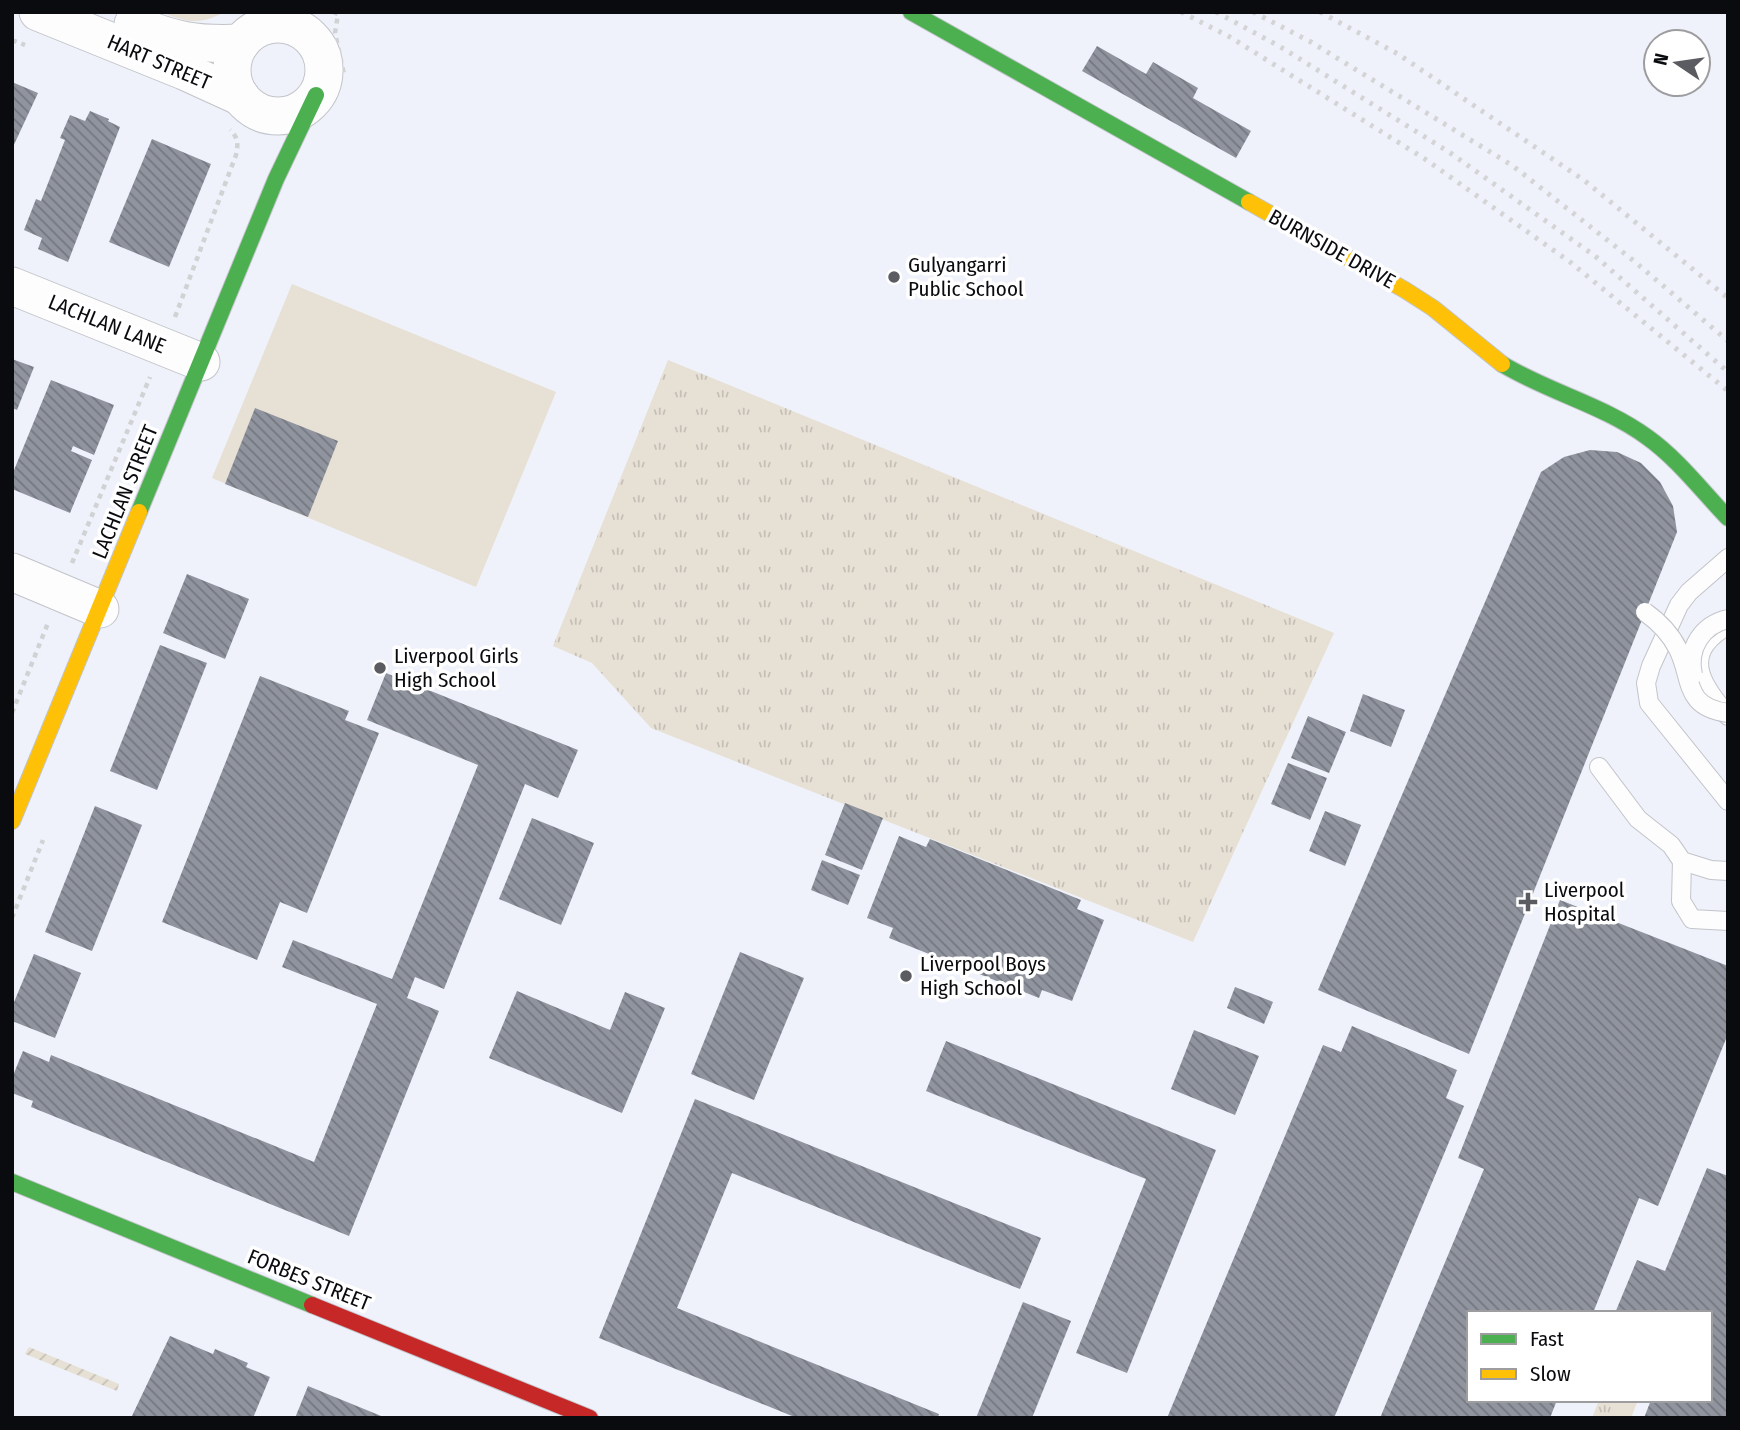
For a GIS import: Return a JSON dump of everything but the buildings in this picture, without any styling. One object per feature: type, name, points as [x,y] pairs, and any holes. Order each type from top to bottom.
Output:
[{"type":"street","name":"HART STREET","points":[[38,12],[184,71],[253,106]]},
{"type":"street","name":"HART STREET","points":[[103,12],[177,41],[209,45],[277,24],[304,32],[327,20]]},
{"type":"street","name":"BURNSIDE DRIVE","points":[[911,12],[1405,290],[1433,308],[1496,360],[1522,376],[1590,405],[1647,437],[1728,517]]},
{"type":"street","points":[[276,179],[322,82],[324,68],[321,54],[327,20]]},
{"type":"street","points":[[261,28],[234,56],[233,84],[253,106],[276,179]]},
{"type":"street","points":[[253,106],[279,117],[307,106],[317,96]]},
{"type":"street","name":"LACHLAN STREET","points":[[12,821],[276,179]]},
{"type":"street","name":"LACHLAN LANE","points":[[12,286],[201,362]]},
{"type":"street","points":[[12,572],[100,609]]},
{"type":"street","name":"FORBES STREET","points":[[12,1182],[590,1418]]},
{"type":"lane","points":[[1728,558],[1689,592],[1679,606],[1662,640],[1646,683],[1649,703],[1728,801]]},
{"type":"lane","points":[[1645,612],[1669,634],[1679,650],[1690,689],[1713,711],[1728,713]]},
{"type":"lane","points":[[1728,619],[1714,622],[1700,636],[1693,650],[1691,666],[1701,695],[1728,713]]},
{"type":"lane","points":[[1728,626],[1710,637],[1701,653],[1699,671],[1704,686],[1728,713]]},
{"type":"lane","points":[[1599,767],[1637,819],[1671,845],[1682,860],[1681,901],[1692,919],[1728,921]]},
{"type":"lane","points":[[1682,860],[1722,870]]},
{"type":"path","name":"LACHLAN STREET","points":[[12,713],[163,346],[236,155],[238,143],[235,134]]},
{"type":"green space","points":[[161,12],[224,12],[200,21],[192,21]]},
{"type":"green space","points":[[292,284],[556,392],[476,587],[212,478]]},
{"type":"green space","points":[[668,360],[1334,633],[1193,942],[651,728],[592,663],[553,646]]},
{"type":"green space","points":[[29,1347],[119,1384],[117,1391],[25,1354]]},
{"type":"green space","points":[[1598,1402],[1637,1402],[1631,1418],[1592,1418]]},
{"type":"railway","points":[[1181,12],[1230,37],[1425,159],[1570,262],[1728,391]]},
{"type":"railway","points":[[1216,12],[1279,46],[1449,152],[1595,256],[1728,372]]},
{"type":"railway","points":[[1253,12],[1311,42],[1513,166],[1634,261],[1728,341]]},
{"type":"railway","points":[[1320,12],[1398,54],[1585,181],[1728,298]]},
{"type":"traffic: fast","points":[[911,12],[1249,202]]},
{"type":"traffic: fast","points":[[139,512],[276,179],[316,95]]},
{"type":"traffic: fast","points":[[1502,364],[1612,416],[1647,437],[1679,465],[1728,518]]},
{"type":"traffic: fast","points":[[12,1182],[312,1305]]},
{"type":"traffic: slow","points":[[1249,202],[1405,290],[1433,308],[1502,364]]},
{"type":"traffic: slow","points":[[12,821],[139,512]]},
{"type":"traffic: jam","points":[[312,1305],[590,1418]]},
{"type":"place","name":"Gulyangarri Public School","points":[[894,277]]},
{"type":"place","name":"Liverpool Girls High School","points":[[380,668]]},
{"type":"place","name":"Liverpool Hospital","points":[[1528,902]]},
{"type":"place","name":"Liverpool Boys High School","points":[[906,976]]}]
